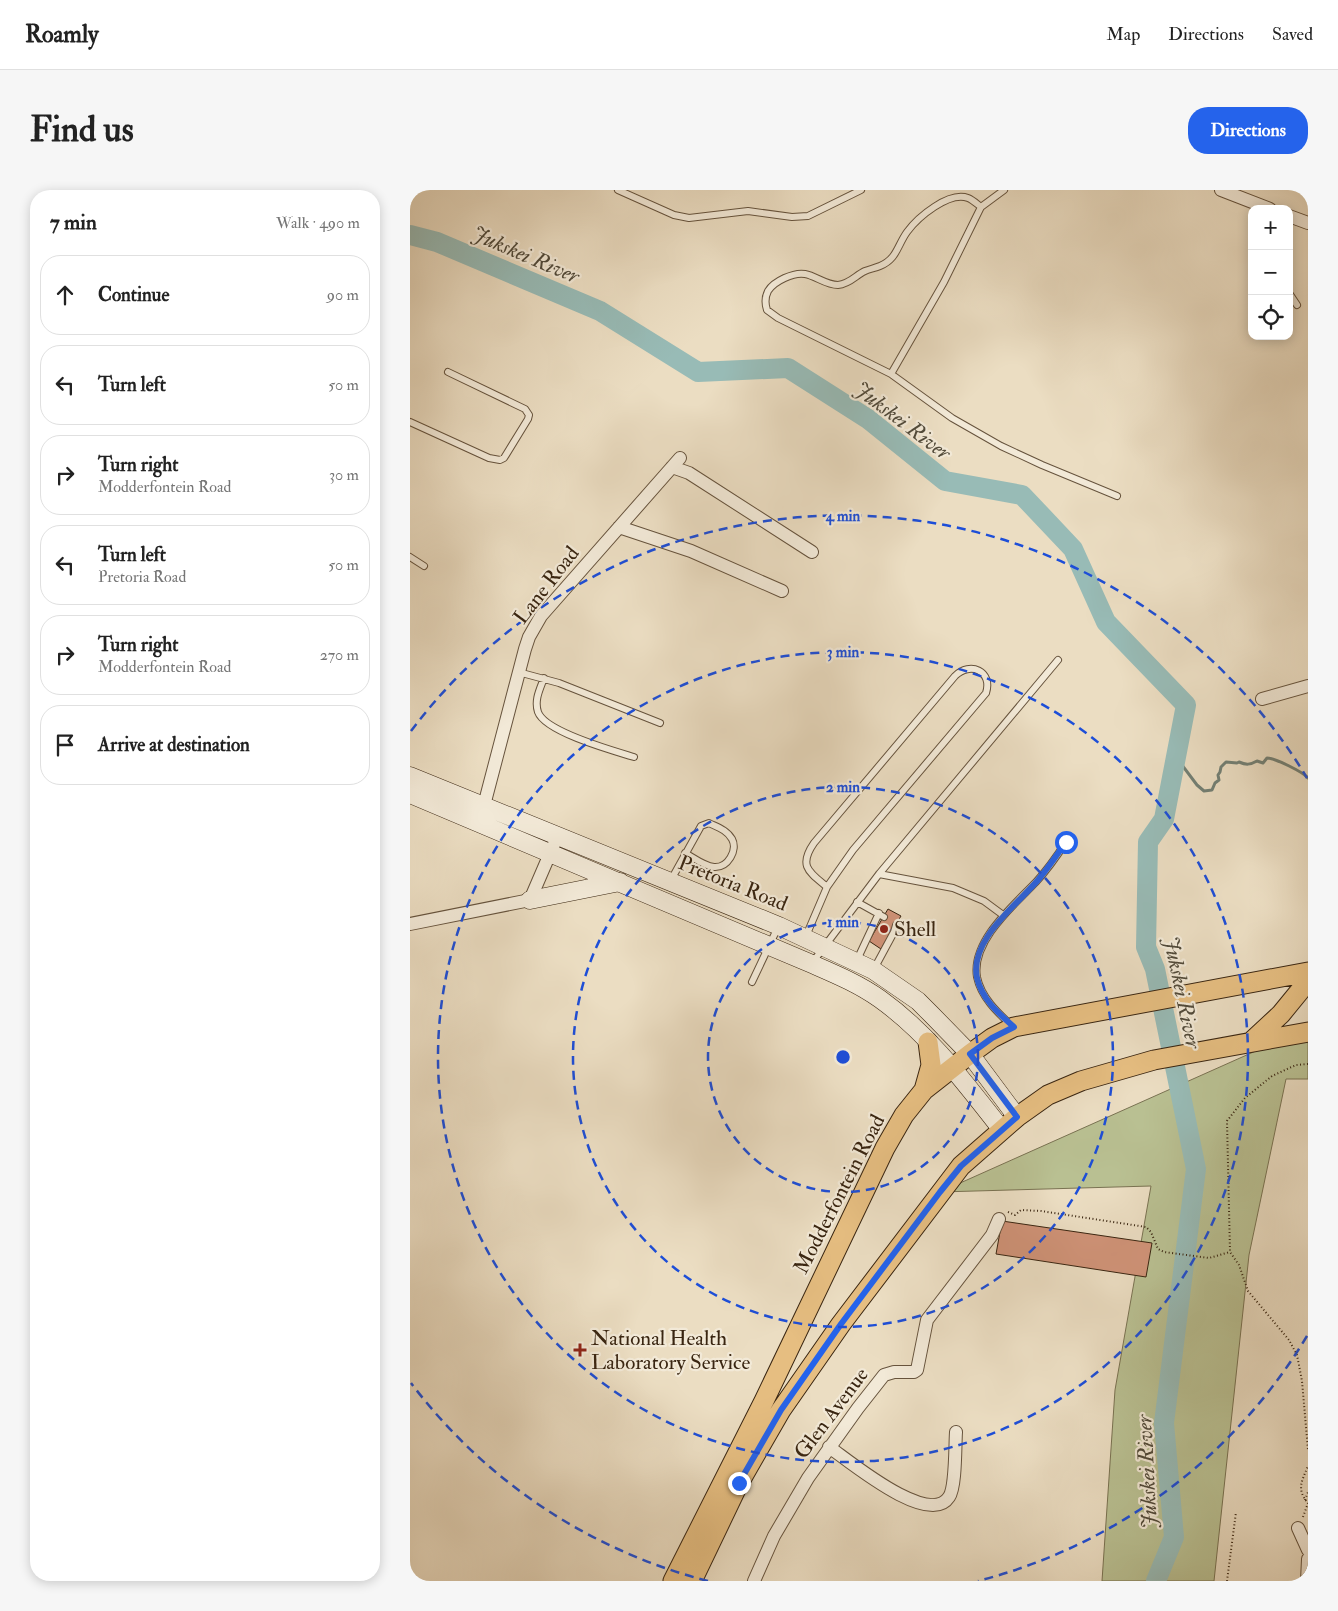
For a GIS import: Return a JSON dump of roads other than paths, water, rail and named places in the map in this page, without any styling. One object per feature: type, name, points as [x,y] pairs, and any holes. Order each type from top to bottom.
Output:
[{"type":"main road","name":"Pretoria Road","points":[[410,776],[779,926],[874,970],[918,1001],[970,1054],[1017,1117]]},
{"type":"main road","name":"Pretoria Road","points":[[410,794],[663,900],[856,984],[904,1017],[953,1067],[1002,1130]]},
{"type":"main road","points":[[530,900],[620,882]]},
{"type":"main road","points":[[663,900],[670,882]]},
{"type":"main road","name":"Modderfontein Road","points":[[673,1581],[764,1400],[885,1148],[904,1115],[924,1090],[992,1038],[1014,1027],[1180,997],[1262,979],[1307,981]]},
{"type":"main road","name":"Modderfontein Road","points":[[1252,1041],[1281,1014],[1307,981]]},
{"type":"main road","points":[[692,1581],[739,1483],[787,1402],[841,1324],[961,1166],[1017,1117],[1048,1094],[1081,1081],[1154,1060],[1200,1050],[1308,1032]]},
{"type":"main road","points":[[924,1090],[931,1065],[928,1042]]},
{"type":"street","points":[[1221,190],[1260,205]]},
{"type":"street","points":[[1293,217],[1308,223]]},
{"type":"street","name":"Lane Road","points":[[479,822],[529,637],[541,616],[676,462],[689,473],[812,552]]},
{"type":"street","points":[[619,527],[690,551],[782,591]]},
{"type":"street","points":[[1262,699],[1308,686]]},
{"type":"street","points":[[410,924],[530,900],[558,835]]},
{"type":"street","name":"Glen Avenue","points":[[754,1581],[785,1516],[829,1447],[884,1376],[894,1372],[909,1373],[917,1370],[927,1320],[992,1235],[999,1219]]},
{"type":"street","points":[[829,1447],[894,1492],[914,1502],[935,1506],[946,1500],[952,1489],[956,1432]]},
{"type":"street","points":[[1298,1528],[1308,1550]]},
{"type":"street","points":[[1307,1581],[1308,1559]]},
{"type":"lane","points":[[618,190],[674,215],[689,218],[748,211],[792,217],[808,216],[861,190]]},
{"type":"lane","points":[[891,374],[944,282],[981,208],[1004,190]]},
{"type":"lane","points":[[981,208],[966,198],[954,198],[941,203],[915,223],[901,241],[890,261],[863,272],[847,283],[838,285],[805,274],[797,274],[783,280],[768,290],[767,310],[778,318],[891,374],[952,418],[1001,446],[1117,496]]},
{"type":"lane","points":[[1290,295],[1297,305]]},
{"type":"lane","points":[[410,422],[489,458],[500,460],[504,458],[528,419],[528,413],[525,409],[448,372]]},
{"type":"lane","points":[[410,557],[424,566]]},
{"type":"lane","points":[[812,964],[879,874],[1058,660]]},
{"type":"lane","points":[[805,938],[827,887],[853,850],[986,693],[988,682],[982,672],[974,669],[964,669],[955,676],[814,843],[807,855],[806,864],[810,873],[827,887]]},
{"type":"lane","points":[[518,672],[559,683],[660,723]]},
{"type":"lane","points":[[544,678],[536,701],[538,714],[542,720],[570,735],[634,757]]},
{"type":"lane","points":[[670,882],[685,853],[704,824],[718,827],[728,833],[734,848],[732,855],[723,865],[715,867],[704,864],[685,853]]},
{"type":"lane","points":[[1014,1027],[986,998],[977,977],[978,959],[981,949],[1003,915],[1037,881],[1066,842]]},
{"type":"lane","points":[[879,874],[954,888],[984,901],[1003,915]]},
{"type":"lane","points":[[856,961],[881,915],[857,902]]},
{"type":"lane","points":[[874,970],[896,925]]},
{"type":"lane","points":[[752,982],[779,926]]},
{"type":"waterway","name":"Jukskei River","points":[[410,235],[437,242],[600,311],[698,372],[788,368],[868,419],[945,481],[1022,495],[1073,549],[1106,622],[1186,705],[1164,819],[1148,842],[1146,947],[1155,969],[1196,1169],[1164,1423],[1174,1537],[1156,1581]]},
{"type":"waterway","points":[[1176,757],[1197,785],[1204,791],[1212,790],[1215,783],[1219,780],[1218,775],[1221,767],[1226,762],[1248,764],[1257,761],[1263,763],[1267,758],[1295,769],[1308,778]]},
{"type":"place","name":"Shell","points":[[884,929]]},
{"type":"place","name":"National Health Laboratory Service","points":[[580,1350]]}]
